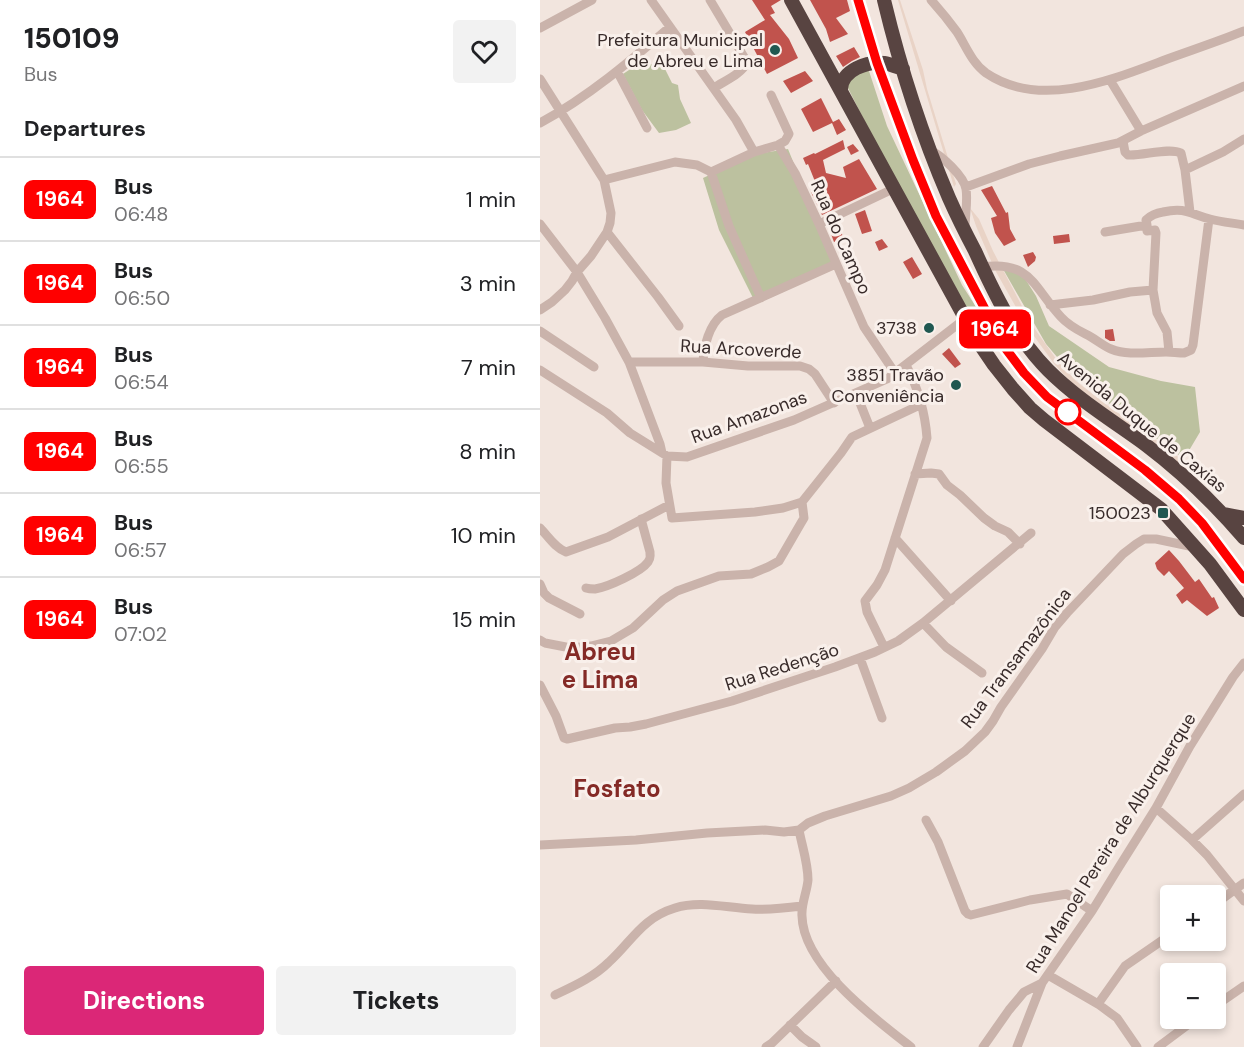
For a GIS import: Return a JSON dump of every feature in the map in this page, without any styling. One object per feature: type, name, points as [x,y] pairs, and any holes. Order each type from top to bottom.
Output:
[{"type":"highway","points":[[791,0],[977,340],[994,365],[1030,408],[1161,509],[1196,547],[1244,610]]},
{"type":"highway","name":"Avenida Duque de Caxias","points":[[883,3],[930,150],[949,200],[1012,324],[1049,371],[1176,469],[1200,490],[1244,538]]},
{"type":"highway","points":[[841,89],[844,77],[869,64],[885,63],[903,69]]},
{"type":"highway","points":[[1223,514],[1244,518]]},
{"type":"street","points":[[540,28],[592,0]]},
{"type":"street","points":[[651,0],[736,120],[754,152]]},
{"type":"street","points":[[710,0],[747,62],[741,70],[714,88]]},
{"type":"street","points":[[931,0],[949,20],[975,62],[984,72],[1021,88],[1046,91],[1110,80],[1137,72],[1244,31]]},
{"type":"street","points":[[540,123],[589,93],[670,27]]},
{"type":"street","points":[[617,71],[647,128]]},
{"type":"street","points":[[540,79],[604,180],[611,213],[607,232],[591,256],[565,290],[540,310]]},
{"type":"street","points":[[1110,80],[1141,131]]},
{"type":"street","points":[[966,187],[1029,164],[1123,141],[1244,86]]},
{"type":"street","points":[[711,172],[754,152],[785,141],[789,134],[771,95]]},
{"type":"street","points":[[1185,170],[1244,139]]},
{"type":"street","points":[[1123,141],[1123,148],[1128,155],[1176,151],[1182,156],[1190,212]]},
{"type":"street","name":"Rua do Campo","points":[[778,145],[819,224],[864,327],[895,373]]},
{"type":"street","points":[[930,150],[939,155],[966,187],[965,231]]},
{"type":"street","points":[[604,180],[675,162],[697,165],[711,172],[729,225],[761,298]]},
{"type":"street","points":[[819,224],[895,188]]},
{"type":"street","points":[[1169,352],[1167,333],[1157,313],[1152,290],[1156,233],[1155,230],[1148,231],[1147,218],[1156,213],[1174,209],[1209,219],[1244,225]]},
{"type":"street","points":[[982,267],[1005,266],[1022,271],[1062,319],[1076,330],[1109,348],[1129,353],[1185,353],[1191,350],[1193,345],[1209,219]]},
{"type":"street","points":[[540,224],[577,272],[629,362],[664,455],[672,518],[755,513],[802,502],[852,437],[922,404]]},
{"type":"street","points":[[1105,232],[1147,225]]},
{"type":"street","points":[[607,232],[679,326]]},
{"type":"street","points":[[703,362],[711,329],[718,318],[836,264]]},
{"type":"street","points":[[1050,305],[1152,290]]},
{"type":"street","name":"Rua Amazonas","points":[[664,455],[687,457],[794,420],[887,379],[966,318]]},
{"type":"street","points":[[540,331],[594,367]]},
{"type":"street","name":"Rua Arcoverde","points":[[629,362],[800,366],[815,374],[834,403]]},
{"type":"street","points":[[884,647],[865,603],[866,598],[877,585],[885,570],[927,438],[919,393],[906,365]]},
{"type":"street","points":[[540,370],[607,413],[630,433],[664,455]]},
{"type":"street","points":[[856,393],[870,428]]},
{"type":"street","points":[[915,474],[939,474],[946,485],[984,518],[1008,532],[1020,544]]},
{"type":"street","points":[[540,640],[571,648],[611,641],[633,628],[663,600],[677,591],[719,576],[751,574],[768,567],[779,561],[804,518],[802,502]]},
{"type":"street","points":[[541,532],[562,552],[566,552],[608,537],[669,505]]},
{"type":"street","points":[[586,588],[605,586],[635,572],[646,564],[650,552],[641,521]]},
{"type":"street","name":"Rua Redenção","points":[[540,685],[564,738],[567,739],[615,728],[646,724],[732,701],[860,658],[898,641],[951,601],[1031,533]]},
{"type":"street","points":[[895,538],[951,601]]},
{"type":"street","name":"Rua Transamazônica","points":[[540,845],[626,841],[707,833],[799,830],[808,823],[825,816],[891,796],[909,788],[965,751],[985,732],[1061,620],[1118,559],[1144,539],[1156,538],[1196,547]]},
{"type":"street","points":[[540,584],[549,598],[580,614]]},
{"type":"street","points":[[923,623],[946,647],[982,673]]},
{"type":"street","points":[[860,658],[882,718]]},
{"type":"street","name":"Rua Manoel Pereira de Alburquerque","points":[[1017,1047],[1045,979],[1092,911],[1156,808],[1190,746],[1244,663]]},
{"type":"street","points":[[1192,840],[1244,794]]},
{"type":"street","points":[[1156,808],[1192,840],[1244,901]]},
{"type":"street","points":[[926,820],[938,842],[968,914],[1066,894],[1092,911]]},
{"type":"street","points":[[799,830],[808,881],[802,906],[806,938],[817,957],[836,981],[860,1005],[911,1047]]},
{"type":"street","points":[[1226,896],[1244,883]]},
{"type":"street","points":[[555,995],[593,975],[609,962],[644,924],[676,907],[700,903],[767,910],[802,906]]},
{"type":"street","points":[[1098,1004],[1125,966],[1160,942]]},
{"type":"street","points":[[983,1047],[1024,992],[1045,979],[1098,1004],[1117,1018],[1137,1047]]},
{"type":"street","points":[[766,1047],[836,981]]},
{"type":"street","points":[[1226,998],[1244,986]]},
{"type":"street","points":[[790,1025],[816,1047]]},
{"type":"street","points":[[1158,1047],[1182,1029]]},
{"type":"green space","points":[[663,65],[672,83],[678,85],[680,99],[691,123],[676,130],[659,133],[642,110],[623,74],[635,66]]},
{"type":"green space","points":[[868,68],[887,126],[962,285],[978,310],[970,314],[844,80]]},
{"type":"green space","points":[[788,149],[836,268],[756,304],[719,230],[703,178],[755,154]]},
{"type":"green space","points":[[1017,266],[1036,296],[1049,326],[1109,367],[1161,381],[1195,387],[1200,432],[1184,459],[1075,378],[1046,344],[1003,269]]},
{"type":"shaded area","points":[[898,0],[900,0],[923,70],[956,184],[954,187]]},
{"type":"shaded area","points":[[970,208],[979,219],[1032,325],[1059,363],[1076,381],[1166,447],[1198,477],[1073,384],[1055,365],[1026,325],[995,270]]},
{"type":"building","name":"Prefeitura Municipal de Abreu e Lima","points":[[752,0],[781,0],[771,6],[775,13],[770,15],[789,39],[798,58],[767,74],[745,32],[765,20]]},
{"type":"building","points":[[810,0],[847,0],[850,11],[836,18],[848,34],[830,42],[826,29]]},
{"type":"building","points":[[854,47],[860,57],[843,67],[836,56]]},
{"type":"building","points":[[805,71],[813,81],[791,93],[783,81]]},
{"type":"building","points":[[821,98],[833,122],[839,119],[846,130],[837,135],[832,123],[813,132],[801,109]]},
{"type":"building","points":[[843,140],[845,149],[823,160],[826,173],[846,178],[843,167],[859,159],[877,189],[822,215],[811,192],[818,189],[808,164],[806,165],[803,158]]},
{"type":"building","points":[[853,144],[859,151],[851,155],[847,147]]},
{"type":"building","points":[[992,186],[1006,213],[1008,212],[1010,229],[1016,240],[1004,246],[995,233],[991,218],[997,216],[981,190]]},
{"type":"building","points":[[865,210],[872,231],[862,234],[855,214]]},
{"type":"building","points":[[840,228],[843,237],[834,242],[831,234]]},
{"type":"building","points":[[1069,234],[1070,242],[1054,244],[1053,236]]},
{"type":"building","points":[[882,239],[888,247],[879,251],[875,242]]},
{"type":"building","points":[[1033,252],[1036,257],[1035,261],[1028,267],[1023,255]]},
{"type":"building","points":[[912,257],[922,274],[913,279],[903,262]]},
{"type":"building","points":[[1113,329],[1115,341],[1110,341],[1105,338],[1105,330]]},
{"type":"building","points":[[949,348],[961,364],[955,368],[942,354]]},
{"type":"building","points":[[1169,550],[1195,582],[1199,579],[1212,598],[1214,597],[1219,608],[1207,616],[1187,600],[1182,604],[1176,595],[1184,588],[1169,571],[1164,576],[1155,563]]},
{"type":"bus line","name":"1964","points":[[858,0],[877,63],[936,216],[1013,360],[1047,397],[1145,470],[1179,499],[1202,523],[1244,579]]},
{"type":"place","name":"Prefeitura Municipal de Abreu e Lima","points":[[775,50]]},
{"type":"place","name":"3738","points":[[929,328]]},
{"type":"place","name":"3851 Travão Conveniência","points":[[956,385]]},
{"type":"place","name":"150023","points":[[1163,513]]},
{"type":"district","name":"Abreu e Lima","points":[[600,666]]},
{"type":"district","name":"Fosfato","points":[[617,789]]}]
